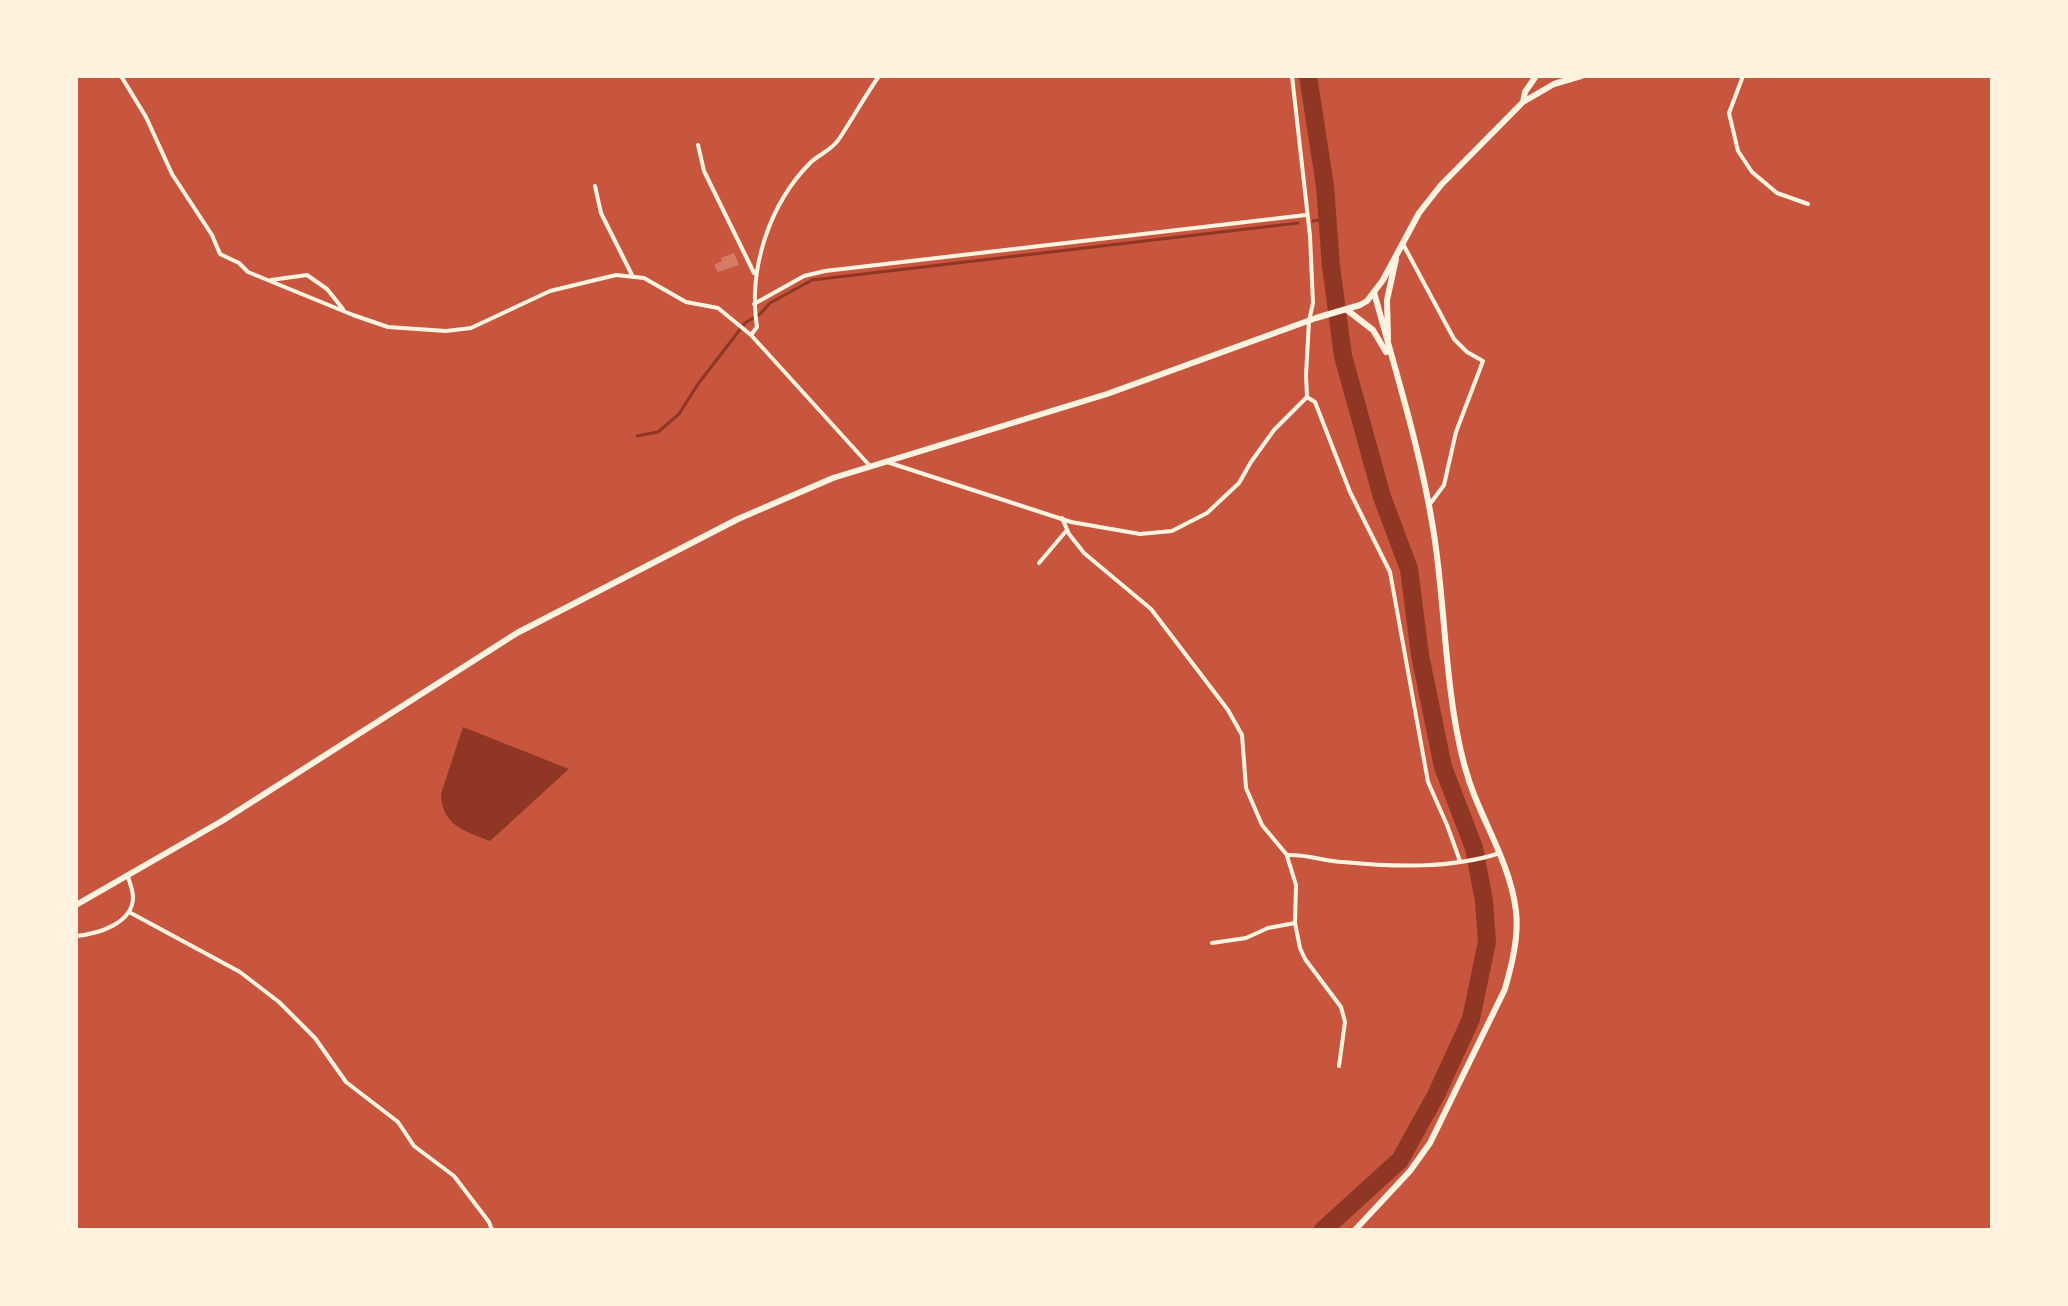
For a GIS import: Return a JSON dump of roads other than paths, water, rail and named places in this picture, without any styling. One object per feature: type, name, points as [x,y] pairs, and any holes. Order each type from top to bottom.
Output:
[{"type":"street","points":[[121,76],[146,117],[172,174],[212,235],[220,254],[239,263],[248,272],[388,327],[446,331],[471,328],[550,291],[616,275],[644,278],[686,302],[718,308],[739,324],[870,466]]},
{"type":"street","points":[[751,335],[757,327],[755,275],[777,210],[811,162],[838,142],[879,76]]},
{"type":"street","points":[[885,461],[987,497],[1071,522],[1140,534],[1172,531],[1207,513],[1239,483],[1274,430],[1307,397],[1313,303],[1310,236],[1292,76]]},
{"type":"street","points":[[1523,102],[1525,92],[1536,76]]},
{"type":"street","points":[[76,905],[222,821],[517,633],[788,495],[885,461],[1107,394],[1367,301],[1383,280],[1419,213],[1441,185],[1523,102],[1554,84],[1578,76]]},
{"type":"street","points":[[1743,76],[1729,113],[1738,151],[1752,172],[1777,193],[1808,204]]},
{"type":"street","points":[[698,145],[704,171],[755,275]]},
{"type":"street","points":[[595,186],[601,213],[633,277]]},
{"type":"street","points":[[754,304],[804,276],[825,271],[1306,215]]},
{"type":"street","points":[[1402,242],[1454,339],[1467,352],[1483,361],[1456,432],[1444,485],[1429,505]]},
{"type":"street","points":[[1392,362],[1387,300],[1398,250]]},
{"type":"street","points":[[269,280],[307,275],[327,289],[345,311]]},
{"type":"street","points":[[1355,1230],[1410,1171],[1430,1143],[1505,989],[1512,964],[1516,918],[1512,891],[1500,853],[1472,789],[1456,729],[1444,609],[1429,505],[1412,428],[1374,292]]},
{"type":"street","points":[[1347,310],[1373,330],[1392,362]]},
{"type":"street","points":[[1307,397],[1315,402],[1350,492],[1390,572],[1428,782],[1460,861]]},
{"type":"street","points":[[1062,518],[1084,553],[1151,609],[1228,710],[1242,735],[1246,788],[1262,825],[1287,855],[1296,885],[1295,923],[1305,959],[1341,1007],[1345,1022],[1339,1066]]},
{"type":"street","points":[[1039,563],[1067,530]]},
{"type":"street","points":[[1287,855],[1367,865],[1404,865],[1460,861],[1500,853]]},
{"type":"street","points":[[76,936],[109,928],[129,912],[133,898],[128,877]]},
{"type":"street","points":[[129,912],[240,972],[279,1002],[315,1038],[346,1082],[398,1122],[414,1146],[454,1176],[492,1230]]},
{"type":"street","points":[[1212,943],[1246,938],[1268,928],[1295,923]]},
{"type":"waterway","points":[[1308,76],[1325,186],[1331,266],[1343,356],[1382,497],[1409,569],[1420,655],[1443,767],[1474,848],[1484,901],[1487,942],[1471,1019],[1436,1095],[1400,1160],[1323,1230]]},
{"type":"waterway","points":[[1313,221],[1328,219]]},
{"type":"waterway","points":[[637,436],[658,432],[679,414],[745,323],[770,303],[812,280],[1298,223]]}]
